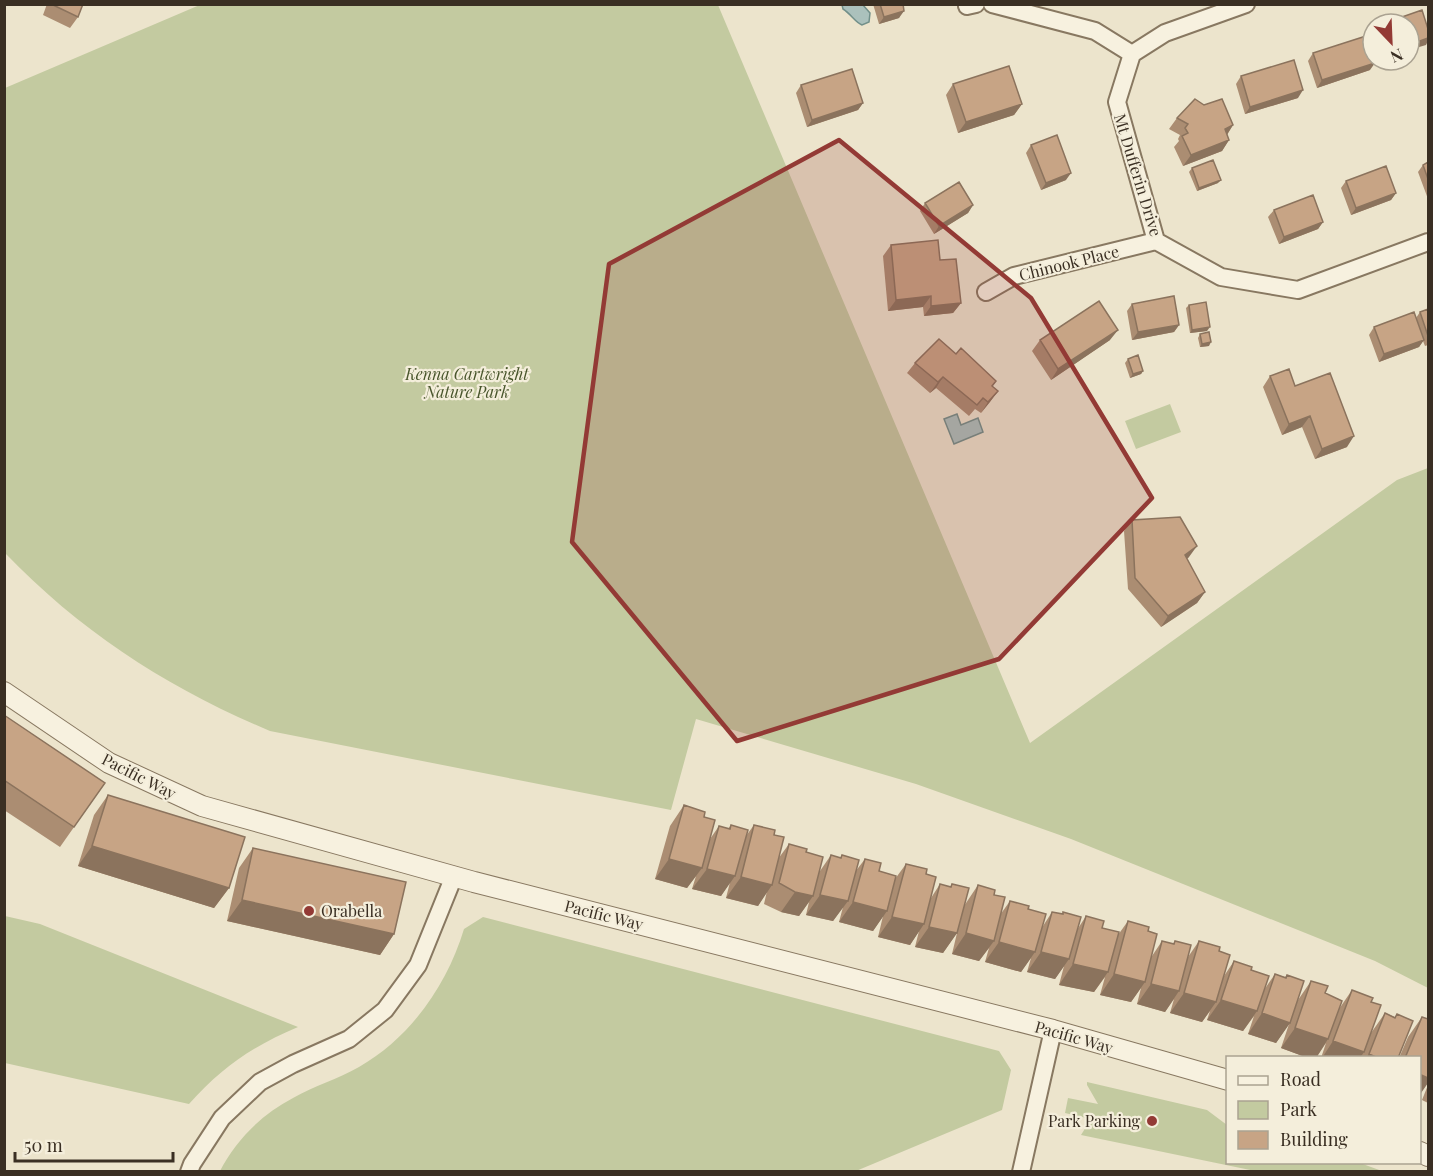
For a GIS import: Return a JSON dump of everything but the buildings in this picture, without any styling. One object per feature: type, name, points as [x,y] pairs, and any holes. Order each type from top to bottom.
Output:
[{"type":"street","points":[[992,4],[1095,31],[1132,54],[1165,33],[1246,4]]},
{"type":"street","name":"Mt Dufferin Drive","points":[[1132,54],[1117,102],[1156,241],[1221,276],[1298,290],[1428,242]]},
{"type":"street","name":"Chinook Place","points":[[986,292],[1014,276],[1156,241]]},
{"type":"street","name":"Pacific Way","points":[[4,692],[109,763],[201,806],[454,876],[1053,1030],[1226,1080]]},
{"type":"street","points":[[189,1172],[222,1118],[260,1082],[293,1064],[349,1039],[385,1010],[418,965],[454,876]]},
{"type":"street","points":[[1021,1172],[1053,1030]]},
{"type":"highlighted area","points":[[839,140],[1031,298],[1152,498],[999,659],[737,741],[572,542],[609,264]]},
{"type":"green space","name":"Kenna Cartwright Nature Park","points":[[202,4],[718,5],[1030,743],[1397,480],[1428,468],[1428,988],[1375,961],[1071,839],[916,784],[696,719],[671,810],[270,731],[162,677],[128,656],[65,609],[5,553],[5,88]]},
{"type":"green space","points":[[1170,404],[1181,432],[1136,449],[1125,421]]},
{"type":"green space","points":[[5,916],[40,924],[298,1027],[252,1050],[226,1068],[189,1104],[5,1063]]},
{"type":"green space","points":[[483,917],[999,1051],[1011,1070],[1002,1110],[856,1171],[220,1171],[242,1138],[260,1120],[282,1104],[359,1067],[395,1041],[425,1008],[437,989],[457,950],[464,929]]},
{"type":"green space","name":"Park Parking","points":[[1087,1082],[1207,1110],[1226,1124],[1226,1164],[1363,1164],[1382,1171],[1255,1171],[1081,1135],[1091,1119],[1065,1113],[1068,1098],[1098,1104]]},
{"type":"water","points":[[842,5],[863,5],[870,13],[869,22],[860,24],[843,9]]},
{"type":"water","points":[[957,414],[961,425],[978,418],[983,432],[954,444],[944,419]]},
{"type":"place","name":"Orabella","points":[[309,911]]},
{"type":"place","name":"Park Parking","points":[[1152,1121]]}]
